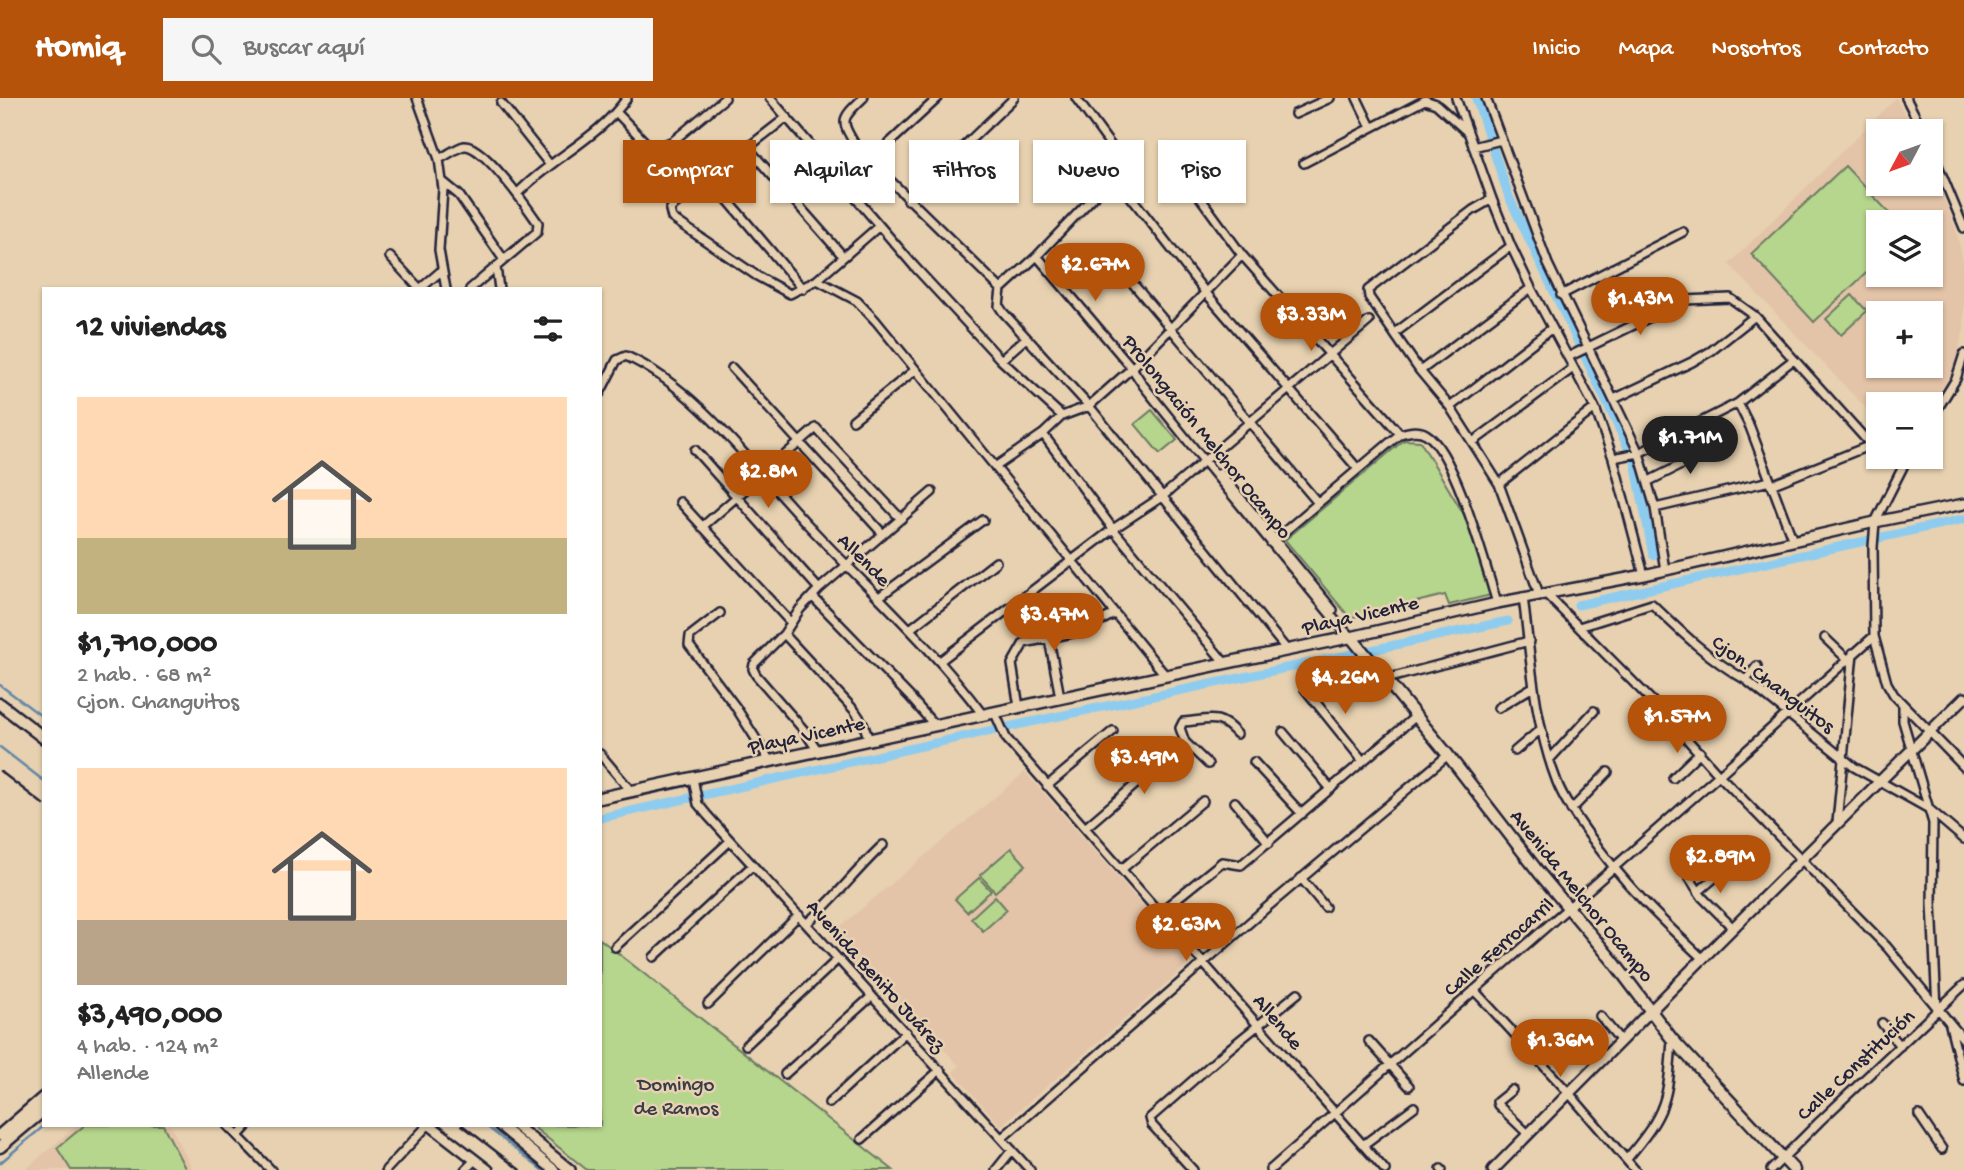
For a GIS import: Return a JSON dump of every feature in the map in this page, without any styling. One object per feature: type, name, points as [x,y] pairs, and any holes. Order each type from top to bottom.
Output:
[{"type":"main road","name":"Playa Vicente","points":[[602,798],[983,715],[997,718],[1019,707],[1060,697],[1351,637]]},
{"type":"main road","name":"Avenida Melchor Ocampo","points":[[1351,637],[1448,755],[1672,1039],[1794,1170]]},
{"type":"main road","points":[[0,704],[42,736]]},
{"type":"main road","points":[[0,1135],[42,1099]]},
{"type":"main road","points":[[0,1147],[42,1112]]},
{"type":"street","points":[[417,98],[439,159],[442,181],[439,250],[445,287]]},
{"type":"street","points":[[517,194],[550,165],[599,130],[617,113],[627,98]]},
{"type":"street","points":[[617,113],[648,145],[657,148],[673,141],[725,98]]},
{"type":"street","points":[[770,98],[805,140]]},
{"type":"street","points":[[852,140],[844,126],[846,114],[863,98]]},
{"type":"street","points":[[893,140],[938,98]]},
{"type":"street","points":[[908,200],[1014,98]]},
{"type":"street","points":[[1076,98],[1107,140]]},
{"type":"street","points":[[1295,114],[1330,98]]},
{"type":"street","points":[[1357,98],[1371,127]]},
{"type":"street","points":[[1456,98],[1511,246],[1552,328],[1571,355],[1573,368],[1595,408],[1616,458],[1644,575]]},
{"type":"street","points":[[1486,98],[1529,218],[1561,295],[1614,399],[1649,481],[1665,570]]},
{"type":"street","points":[[1906,98],[1917,119]]},
{"type":"street","points":[[1304,163],[1425,100],[1436,104],[1468,133]]},
{"type":"street","points":[[501,103],[550,165]]},
{"type":"street","points":[[756,141],[786,117]]},
{"type":"street","points":[[1473,147],[1501,140]]},
{"type":"street","points":[[439,159],[464,146],[475,148],[517,194],[538,223],[537,232],[472,287]]},
{"type":"street","points":[[756,157],[843,257]]},
{"type":"street","points":[[1943,177],[1964,228]]},
{"type":"street","points":[[442,181],[459,195],[504,260]]},
{"type":"street","points":[[895,187],[1001,289]]},
{"type":"street","points":[[1492,199],[1473,210],[1368,290],[1369,297],[1420,370],[1450,407],[1499,484],[1542,593],[1660,709],[1719,775],[1887,947],[1937,1011],[1964,1040]]},
{"type":"street","points":[[677,203],[670,210],[672,218],[790,294],[817,280],[879,226]]},
{"type":"street","points":[[730,203],[803,289]]},
{"type":"street","points":[[859,203],[1002,360],[1062,416]]},
{"type":"street","points":[[1088,203],[1037,257],[1001,289],[999,306],[1089,406],[1287,650]]},
{"type":"street","points":[[1136,203],[1206,293],[1358,469]]},
{"type":"street","points":[[1204,203],[1242,255],[1400,434]]},
{"type":"street","points":[[1561,295],[1683,232]]},
{"type":"street","points":[[1395,333],[1511,246]]},
{"type":"street","points":[[995,467],[1043,434],[1062,416],[1089,406],[1132,368],[1242,255]]},
{"type":"street","points":[[390,257],[418,287]]},
{"type":"street","name":"Prolongación Melchor Ocampo","points":[[1037,257],[1132,368],[1143,385],[1351,637]]},
{"type":"street","points":[[1113,260],[1318,503]]},
{"type":"street","points":[[496,267],[499,287]]},
{"type":"street","points":[[422,287],[441,271]]},
{"type":"street","points":[[817,280],[856,301],[876,321],[1166,676]]},
{"type":"street","points":[[1420,370],[1531,288]]},
{"type":"street","points":[[1571,355],[1685,300],[1730,298],[1755,316],[1866,438]]},
{"type":"street","points":[[1614,399],[1701,356],[1755,316]]},
{"type":"street","points":[[940,661],[1113,529],[1163,496],[1369,321]]},
{"type":"street","points":[[1450,407],[1552,328]]},
{"type":"street","points":[[1002,360],[1026,338]]},
{"type":"street","points":[[1943,400],[1956,379],[1964,354]]},
{"type":"street","name":"Allende","points":[[602,389],[617,360],[626,356],[646,365],[685,394],[940,661],[983,715]]},
{"type":"street","points":[[1616,458],[1637,453],[1738,402],[1793,360]]},
{"type":"street","points":[[732,368],[883,534]]},
{"type":"street","points":[[1474,442],[1573,368]]},
{"type":"street","points":[[853,420],[915,370]]},
{"type":"street","points":[[1738,402],[1793,541]]},
{"type":"street","points":[[1499,484],[1595,408]]},
{"type":"street","points":[[702,527],[818,428],[901,519]]},
{"type":"street","points":[[1273,542],[1400,434],[1419,431],[1426,434],[1442,453],[1471,516],[1497,603]]},
{"type":"street","points":[[1043,434],[1113,529],[1225,663]]},
{"type":"street","points":[[1649,481],[1719,446]]},
{"type":"street","points":[[695,450],[818,589]]},
{"type":"street","points":[[1655,508],[1771,483],[1866,450]]},
{"type":"street","points":[[1902,469],[1875,525],[1874,636],[1887,683],[1903,707],[1964,767]]},
{"type":"street","points":[[818,751],[753,669],[754,664],[784,634],[818,589],[932,492]]},
{"type":"street","points":[[680,502],[791,623]]},
{"type":"street","name":"Playa Vicente","points":[[1351,637],[1522,597],[1644,575],[1964,504]]},
{"type":"street","points":[[878,597],[983,520]]},
{"type":"street","points":[[910,629],[996,562]]},
{"type":"street","points":[[812,596],[935,726]]},
{"type":"street","points":[[1522,597],[1533,687],[1541,729],[1557,783],[1571,810],[1612,868],[1632,891],[1703,959]]},
{"type":"street","name":"Cjon. Changuitos","points":[[1579,627],[1652,604],[1690,640],[1746,680],[1843,758],[1929,809],[1964,839]]},
{"type":"street","points":[[720,613],[690,636],[689,645],[735,706],[770,761]]},
{"type":"street","points":[[1019,707],[1012,664],[1024,643],[1083,631],[1114,614]]},
{"type":"street","points":[[784,634],[855,711],[869,740]]},
{"type":"street","name":"Calle Ferrocarril","points":[[1270,1170],[1789,714],[1874,636]]},
{"type":"street","points":[[1825,638],[1850,656],[1837,824]]},
{"type":"street","points":[[1049,639],[1060,697]]},
{"type":"street","points":[[1386,679],[1529,641]]},
{"type":"street","points":[[1746,680],[1757,666]]},
{"type":"street","points":[[1498,708],[1533,687]]},
{"type":"street","points":[[1306,689],[1363,761]]},
{"type":"street","points":[[1499,1168],[1527,1133],[1964,698]]},
{"type":"street","points":[[1903,707],[1903,721],[1929,809],[1934,836],[1932,903],[1937,1011]]},
{"type":"street","points":[[1638,729],[1660,709]]},
{"type":"street","points":[[1550,759],[1594,711]]},
{"type":"street","points":[[1160,912],[1222,862],[1241,865],[1416,716]]},
{"type":"street","name":"Allende","points":[[997,718],[1006,738],[1047,786],[1385,1170]]},
{"type":"street","points":[[1208,764],[1185,741],[1180,728],[1183,722],[1219,719],[1226,722],[1237,734]]},
{"type":"street","points":[[1515,751],[1541,729]]},
{"type":"street","points":[[1047,786],[1113,731]]},
{"type":"street","points":[[1283,732],[1331,789]]},
{"type":"street","points":[[1085,828],[1185,741]]},
{"type":"street","points":[[1674,778],[1700,752]]},
{"type":"street","points":[[1002,1138],[1301,878],[1448,755]]},
{"type":"street","points":[[602,756],[631,791]]},
{"type":"street","points":[[1254,762],[1302,814]]},
{"type":"street","points":[[1571,810],[1608,772]]},
{"type":"street","name":"Avenida Benito Juárez","points":[[693,778],[698,804],[1030,1170]]},
{"type":"street","points":[[1122,869],[1203,801]]},
{"type":"street","points":[[1235,802],[1269,843]]},
{"type":"street","points":[[615,947],[730,841]]},
{"type":"street","points":[[807,923],[832,902],[852,876],[883,845]]},
{"type":"street","points":[[654,957],[752,866]]},
{"type":"street","points":[[1698,892],[1718,874]]},
{"type":"street","points":[[1689,877],[1698,892],[1733,928]]},
{"type":"street","points":[[1301,878],[1325,907]]},
{"type":"street","points":[[708,1004],[799,915]]},
{"type":"street","points":[[746,1045],[838,959]]},
{"type":"street","name":"Calle Constitución","points":[[1771,1170],[1964,985]]},
{"type":"street","points":[[1474,990],[1635,1170]]},
{"type":"street","points":[[1193,1170],[1152,1125],[1150,1118],[1298,993]]},
{"type":"street","points":[[785,1074],[872,996]]},
{"type":"street","points":[[1600,1016],[1620,1041]]},
{"type":"street","points":[[1952,1027],[1964,1022]]},
{"type":"street","points":[[1882,1023],[1900,1046]]},
{"type":"street","points":[[1952,1027],[1964,1081]]},
{"type":"street","points":[[829,1103],[906,1032]]},
{"type":"street","points":[[1627,1159],[1652,1128],[1666,1099],[1672,1039]]},
{"type":"street","points":[[1369,1041],[1409,1086]]},
{"type":"street","points":[[862,1139],[940,1070]]},
{"type":"street","points":[[1512,1090],[1497,1102],[1498,1105],[1527,1133]]},
{"type":"street","points":[[1363,1145],[1415,1107]]},
{"type":"street","points":[[1919,1115],[1942,1149]]},
{"type":"street","points":[[229,1127],[271,1170]]},
{"type":"street","points":[[238,1136],[246,1127]]},
{"type":"street","points":[[386,1170],[427,1127]]},
{"type":"street","points":[[432,1127],[488,1170]]},
{"type":"street","points":[[501,1127],[554,1170]]},
{"type":"street","points":[[517,1127],[570,1170]]},
{"type":"street","points":[[996,1170],[1012,1150]]},
{"type":"street","points":[[465,1170],[475,1160]]},
{"type":"shaded area","points":[[1896,98],[1907,119],[1875,119]]},
{"type":"shaded area","points":[[1866,128],[1866,196],[1943,196],[1956,229],[1964,266],[1964,329],[1953,373],[1939,392],[1866,392],[1866,408],[1729,264]]},
{"type":"shaded area","points":[[1025,772],[1192,961],[1001,1126],[953,1072],[959,1066],[927,1030],[920,1036],[829,936]]},
{"type":"shaded area","points":[[75,1127],[171,1127],[193,1170],[25,1170]]},
{"type":"green space","points":[[1845,166],[1866,188],[1866,196],[1873,196],[1887,210],[1866,210],[1866,273],[1814,322],[1751,254]]},
{"type":"green space","points":[[1852,295],[1866,310],[1841,335],[1826,319]]},
{"type":"green space","points":[[1152,410],[1177,440],[1160,454],[1135,424]]},
{"type":"green space","points":[[1404,440],[1420,441],[1466,518],[1491,595],[1449,605],[1445,595],[1350,618],[1285,540]]},
{"type":"green space","points":[[1011,848],[1026,865],[995,892],[980,875]]},
{"type":"green space","points":[[979,878],[991,891],[967,912],[955,899]]},
{"type":"green space","points":[[995,896],[1007,910],[983,931],[971,918]]},
{"type":"green space","name":"Domingo de Ramos","points":[[602,941],[893,1170],[587,1170],[533,1127],[602,1127]]},
{"type":"green space","points":[[83,1127],[164,1127],[186,1170],[71,1170],[57,1148]]},
{"type":"waterway","points":[[1476,98],[1509,197],[1635,462],[1653,555]]},
{"type":"waterway","points":[[1578,605],[1964,519]]},
{"type":"waterway","points":[[602,818],[989,731],[1508,621]]},
{"type":"waterway","points":[[0,685],[42,716]]},
{"type":"waterway","points":[[0,747],[42,779]]},
{"type":"waterway","points":[[0,1163],[43,1127]]},
{"type":"waterway","points":[[488,1127],[542,1170]]},
{"type":"railway","points":[[0,771],[42,803]]},
{"type":"railway","points":[[465,1127],[520,1170]]}]
